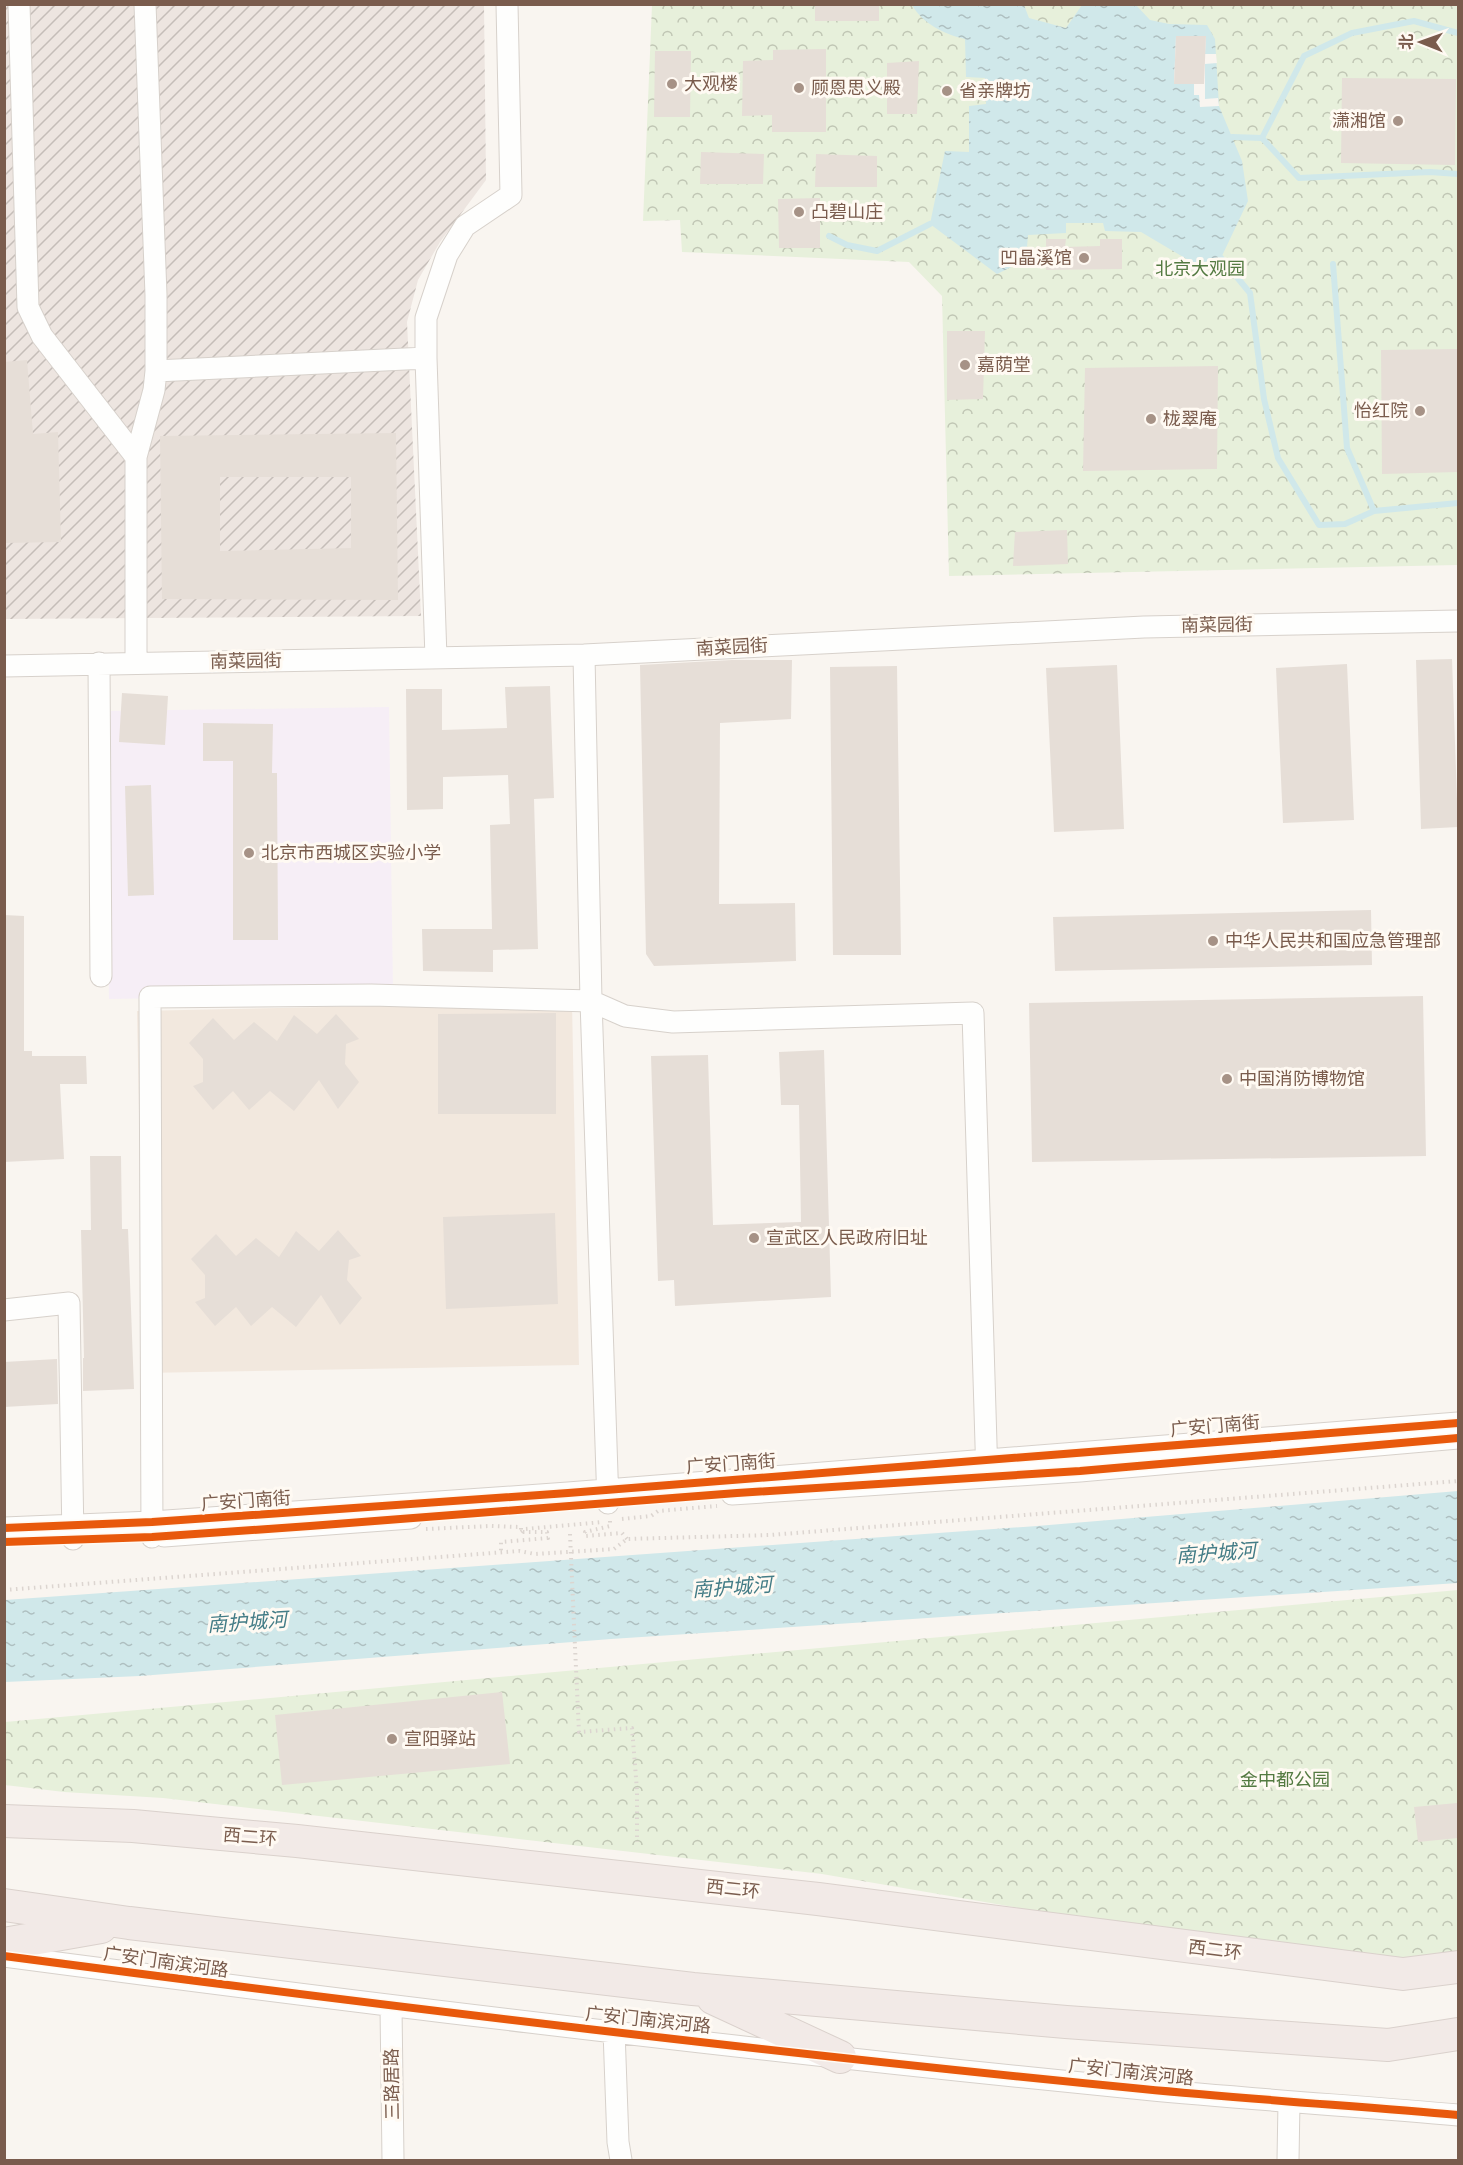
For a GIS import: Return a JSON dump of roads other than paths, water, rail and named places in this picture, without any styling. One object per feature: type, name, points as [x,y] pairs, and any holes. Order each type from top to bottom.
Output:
[{"type":"highway","points":[[4,1799],[56,1808],[133,1826]]},
{"type":"highway","name":"西二环","points":[[4,1821],[133,1826],[309,1843],[818,1899],[1403,1974],[1458,1967]]},
{"type":"highway","points":[[4,1905],[129,1923],[693,1989],[1066,2022],[1388,2045],[1458,2055]]},
{"type":"highway","points":[[4,1944],[129,1923]]},
{"type":"highway","points":[[1403,1974],[1458,1984]]},
{"type":"highway","points":[[693,1989],[840,2057]]},
{"type":"highway","points":[[1388,2045],[1458,2034]]},
{"type":"street","points":[[19,4],[28,307],[42,336],[136,457]]},
{"type":"street","points":[[136,662],[136,457],[154,390],[156,371],[156,295],[145,4]]},
{"type":"street","points":[[436,658],[426,318],[447,255],[465,226],[511,195],[507,4]]},
{"type":"street","points":[[156,371],[426,358]]},
{"type":"street","name":"南菜园街","points":[[4,666],[584,655],[1144,627],[1458,621]]},
{"type":"street","points":[[584,655],[591,1000],[608,1504]]},
{"type":"street","points":[[99,663],[101,976]]},
{"type":"street","points":[[152,1529],[150,996],[371,995],[591,1000],[625,1016],[673,1022],[973,1013],[987,1468]]},
{"type":"street","points":[[4,1310],[69,1304],[73,1532]]},
{"type":"street","name":"广安门南街","points":[[4,1542],[73,1532],[608,1504],[1458,1423]]},
{"type":"street","name":"广安门南街","points":[[987,1468],[1458,1438]]},
{"type":"street","name":"广安门南街","points":[[4,1527],[73,1532]]},
{"type":"street","name":"广安门南滨河路","points":[[4,1956],[391,2007],[840,2057],[1144,2089],[1458,2115]]},
{"type":"street","name":"三路居路","points":[[391,2007],[393,2160]]},
{"type":"street","points":[[614,2031],[618,2142],[621,2160]]},
{"type":"street","points":[[1288,2160],[1289,2102]]},
{"type":"water","points":[[912,5],[1024,5],[1029,18],[1066,28],[1082,5],[1136,5],[1150,20],[1169,24],[1207,25],[1215,39],[1219,106],[1242,161],[1248,201],[1221,258],[1195,264],[1141,232],[1105,231],[1103,223],[1066,223],[1066,233],[1028,235],[1026,260],[997,274],[930,224],[945,151],[969,152],[969,106],[986,104],[985,78],[966,77],[965,39],[928,23]]},
{"type":"water","name":"南护城河","points":[[1458,1491],[1458,1583],[611,1639],[140,1676],[5,1682],[5,1600],[1037,1526]]},
{"type":"waterway","points":[[1262,138],[1304,56],[1352,33],[1414,21],[1458,33]]},
{"type":"waterway","points":[[1232,137],[1262,138],[1299,178],[1430,172],[1458,174]]},
{"type":"waterway","points":[[829,236],[847,245],[877,251],[930,224]]},
{"type":"waterway","points":[[1221,258],[1250,293],[1264,399],[1278,458],[1319,525],[1345,524],[1374,511],[1458,503]]},
{"type":"waterway","points":[[1333,264],[1347,448],[1374,511]]},
{"type":"place","name":"大观楼","points":[[672,84]]},
{"type":"place","name":"顾恩思义殿","points":[[799,88]]},
{"type":"place","name":"省亲牌坊","points":[[947,91]]},
{"type":"place","name":"潇湘馆","points":[[1398,121]]},
{"type":"place","name":"凸碧山庄","points":[[799,212]]},
{"type":"place","name":"凹晶溪馆","points":[[1084,258]]},
{"type":"place","name":"嘉荫堂","points":[[965,365]]},
{"type":"place","name":"怡红院","points":[[1420,411]]},
{"type":"place","name":"栊翠庵","points":[[1151,419]]},
{"type":"place","name":"北京市西城区实验小学","points":[[249,853]]},
{"type":"place","name":"中华人民共和国应急管理部","points":[[1213,941]]},
{"type":"place","name":"中国消防博物馆","points":[[1227,1079]]},
{"type":"place","name":"宣武区人民政府旧址","points":[[754,1238]]},
{"type":"place","name":"宣阳驿站","points":[[392,1739]]},
{"type":"park label","name":"北京大观园","points":[[1200,269]]},
{"type":"park label","name":"金中都公园","points":[[1285,1780]]}]
